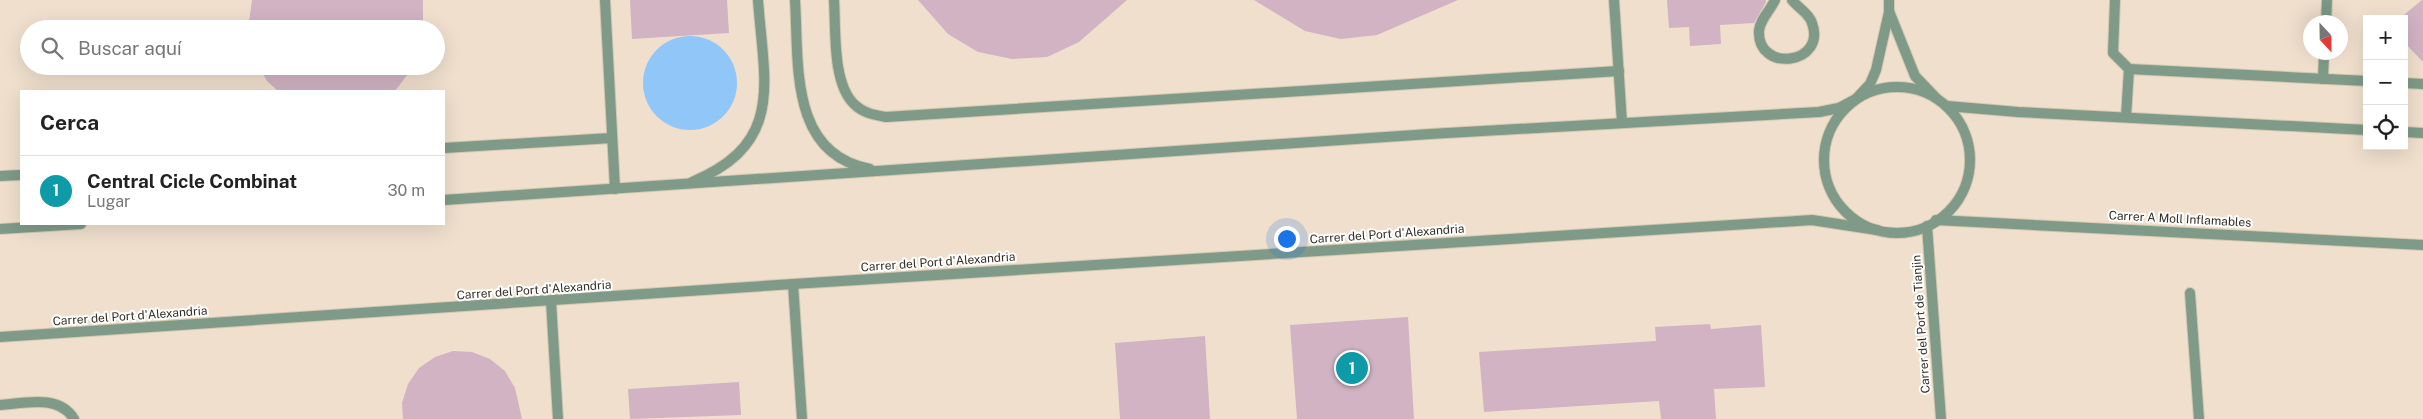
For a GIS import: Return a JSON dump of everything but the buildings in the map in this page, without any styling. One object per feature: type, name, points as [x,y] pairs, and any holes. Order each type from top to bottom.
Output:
[{"type":"street","points":[[605,0],[615,189]]},
{"type":"street","points":[[687,184],[715,172],[736,157],[762,118],[764,93],[758,0]]},
{"type":"street","points":[[795,0],[801,90],[806,112],[814,132],[823,146],[837,157],[856,167],[884,172]]},
{"type":"street","points":[[834,0],[839,73],[843,90],[854,104],[868,113],[886,117],[1618,71]]},
{"type":"street","points":[[1614,0],[1622,123]]},
{"type":"street","points":[[1774,0],[1762,21],[1760,39],[1770,55],[1788,60],[1804,53],[1814,39],[1812,22],[1807,14],[1792,0]]},
{"type":"street","points":[[1889,0],[1889,11],[1876,70],[1870,84],[1838,115],[1827,136],[1823,159],[1827,183],[1838,204],[1855,220],[1877,230],[1902,232],[1926,226],[1936,220],[1956,200],[1968,175],[1970,156],[1966,138],[1959,121],[1947,106],[1936,98],[1915,76],[1889,11]]},
{"type":"street","points":[[2115,0],[2113,53],[2130,69],[2363,82]]},
{"type":"street","points":[[2326,15],[2327,0]]},
{"type":"street","points":[[2323,79],[2324,60]]},
{"type":"street","points":[[2126,118],[2130,69]]},
{"type":"street","points":[[2408,83],[2423,84]]},
{"type":"street","points":[[445,200],[1622,123],[1820,112],[1838,108],[1874,90],[1891,86],[1908,87],[1936,98]]},
{"type":"street","points":[[1947,106],[2126,118],[2363,130]]},
{"type":"street","points":[[2408,132],[2423,133]]},
{"type":"street","points":[[445,148],[612,138]]},
{"type":"street","points":[[0,176],[20,175]]},
{"type":"street","name":"Carrer del Port d'Alexandria","points":[[0,337],[793,284],[1812,220],[1877,230]]},
{"type":"street","name":"Carrer A Moll Inflamables","points":[[1936,220],[2423,245]]},
{"type":"street","points":[[0,229],[65,225]]},
{"type":"street","name":"Carrer del Port de Tianjin","points":[[1926,226],[1941,419]]},
{"type":"street","points":[[793,284],[802,419]]},
{"type":"street","points":[[2190,294],[2198,419]]},
{"type":"street","points":[[551,301],[558,419]]},
{"type":"street","points":[[0,405],[45,402],[59,404],[70,412],[74,419]]},
{"type":"shaded area","points":[[0,0],[2423,0],[2423,419],[0,419]]},
{"type":"water","points":[[690,36],[708,40],[723,50],[733,65],[737,83],[733,101],[723,116],[708,126],[690,130],[672,126],[657,116],[647,101],[643,83],[647,65],[657,50],[672,40]]},
{"type":"place","name":"Central Cicle Combinat","points":[[1352,368]]}]
